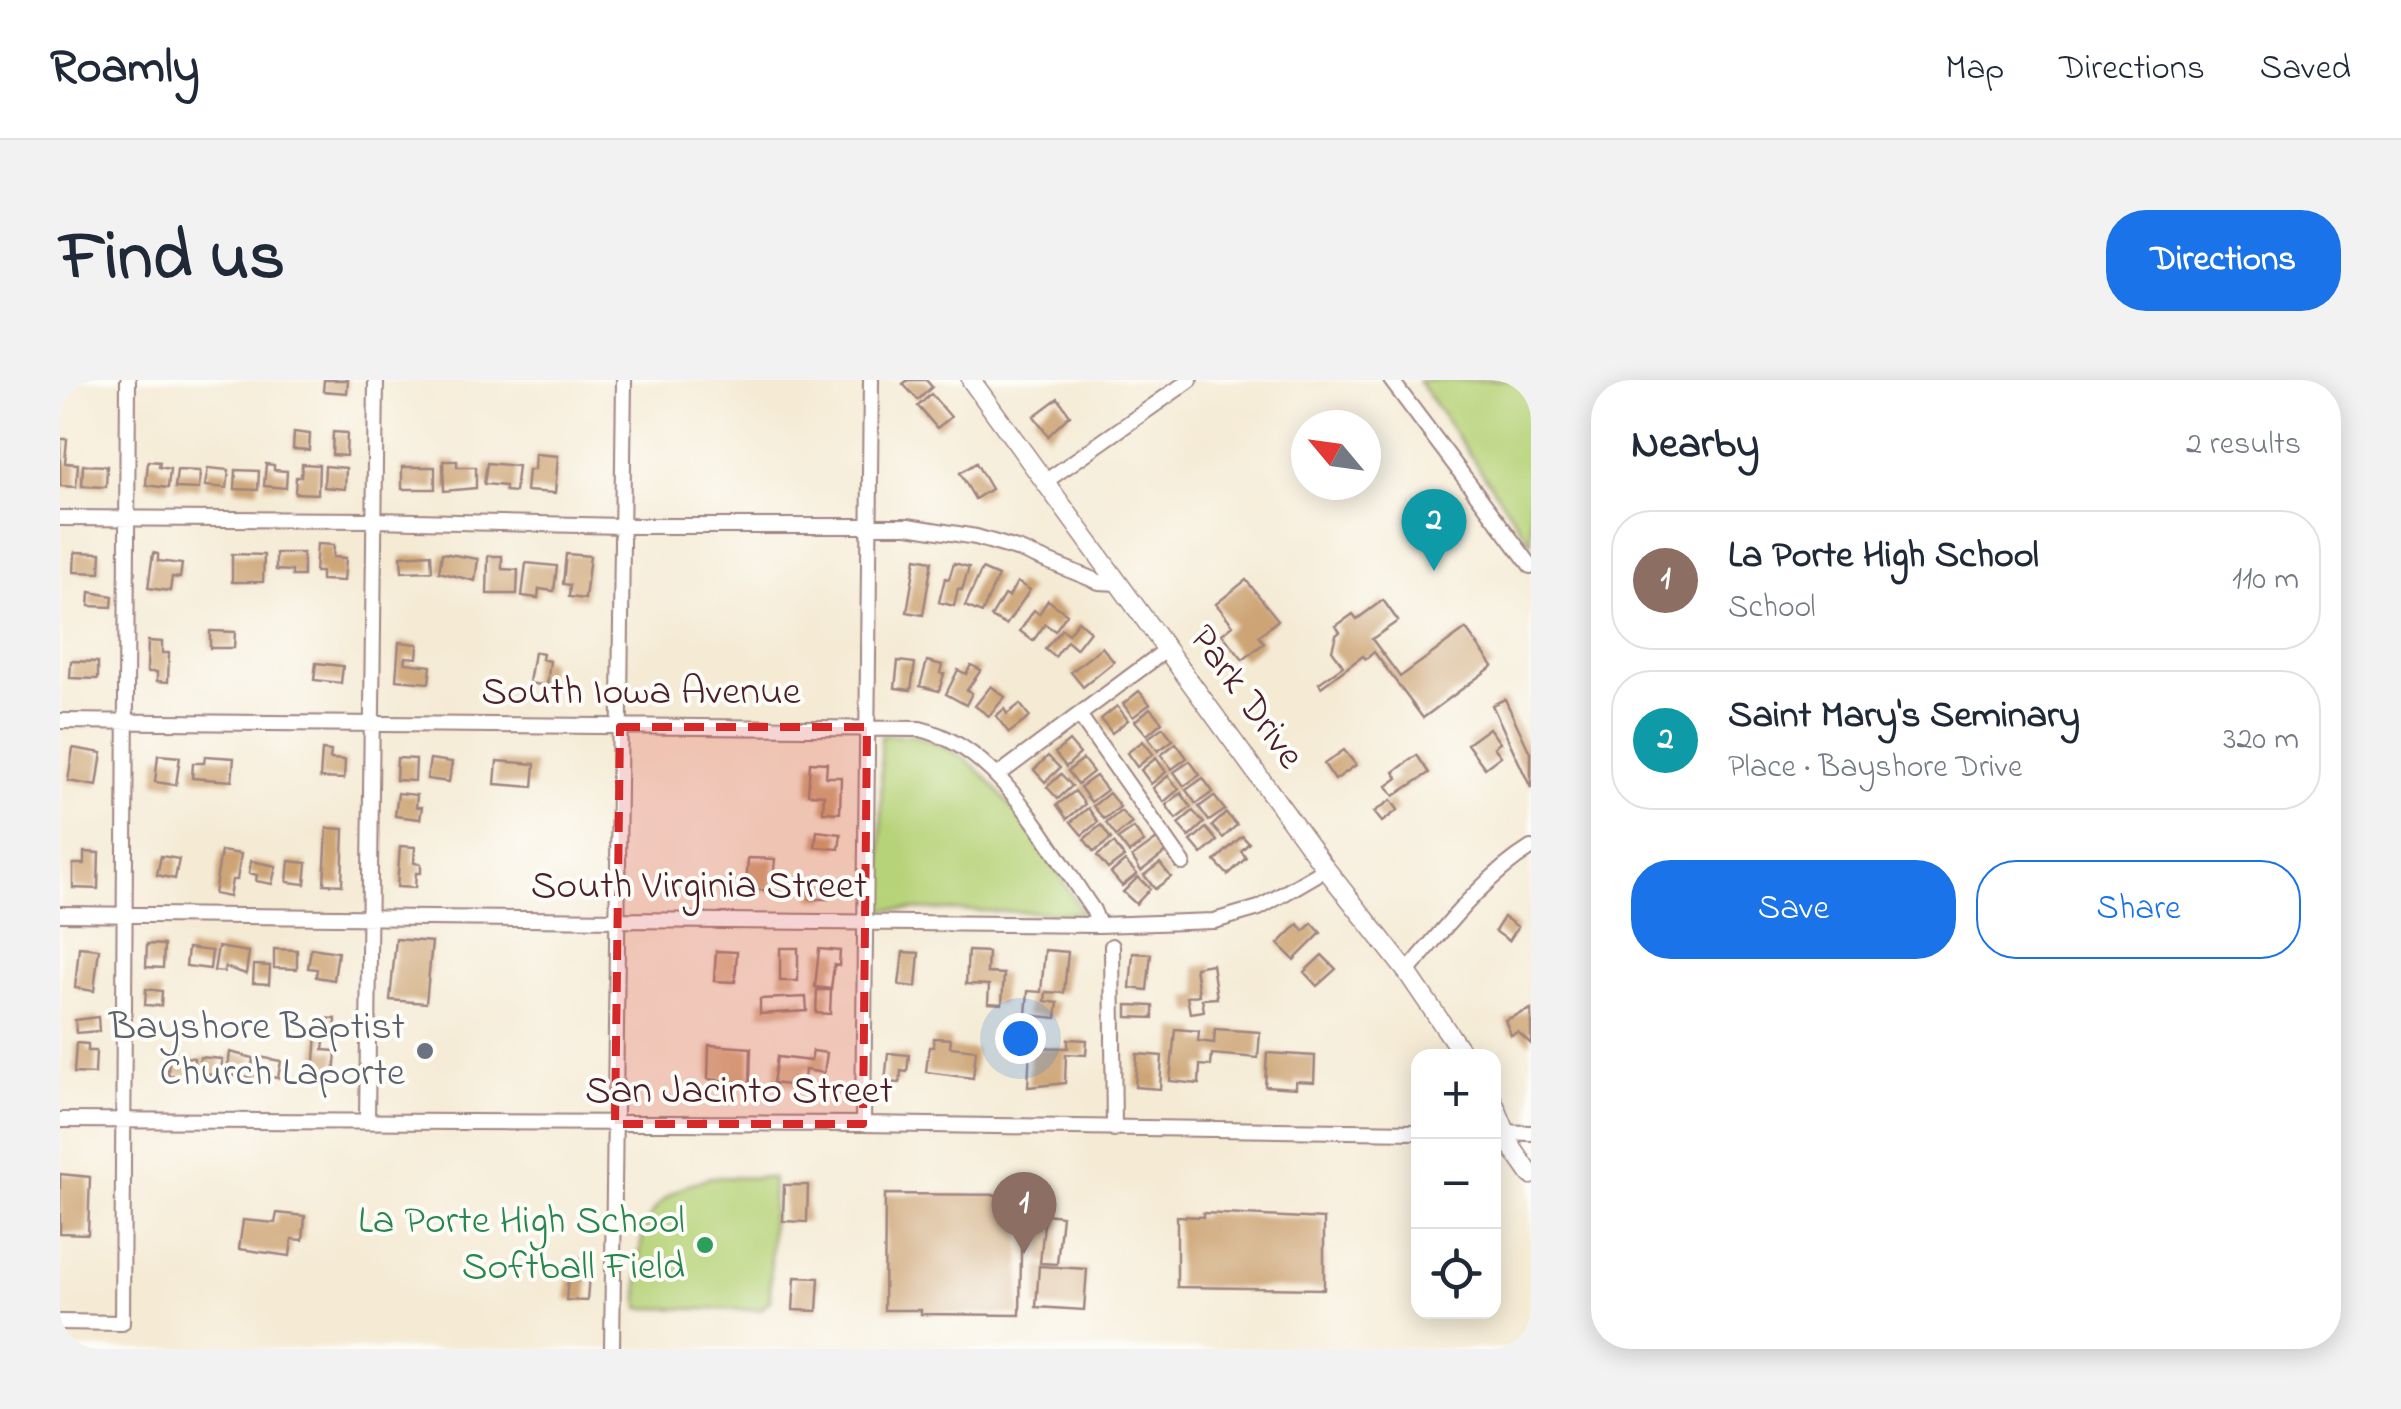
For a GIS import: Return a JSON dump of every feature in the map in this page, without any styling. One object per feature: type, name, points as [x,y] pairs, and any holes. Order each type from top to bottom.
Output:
[{"type":"street","points":[[60,1322],[122,1323],[128,380]]},
{"type":"street","points":[[366,1120],[376,380]]},
{"type":"street","points":[[612,1349],[624,380]]},
{"type":"street","points":[[863,1124],[872,380]]},
{"type":"street","name":"Park Drive","points":[[971,380],[1326,869],[1408,972],[1459,1049]]},
{"type":"street","points":[[1046,481],[1190,380]]},
{"type":"street","points":[[1392,380],[1531,566]]},
{"type":"street","points":[[60,518],[926,528],[976,537],[1099,582],[1118,583]]},
{"type":"street","points":[[998,774],[1166,650]]},
{"type":"street","points":[[1079,715],[1183,863]]},
{"type":"street","name":"South Iowa Avenue","points":[[60,721],[867,727],[935,733],[964,746],[998,774],[1093,910],[1099,925]]},
{"type":"street","points":[[1408,972],[1476,893],[1529,852]]},
{"type":"street","name":"South Virginia Street","points":[[60,914],[1099,925],[1214,921],[1259,908],[1326,869]]},
{"type":"street","points":[[1112,946],[1114,1129]]},
{"type":"street","name":"San Jacinto Street","points":[[60,1120],[863,1124],[1411,1132]]},
{"type":"street","points":[[1501,1132],[1531,1132]]},
{"type":"street","points":[[1501,1132],[1531,1175]]},
{"type":"highlighted area","points":[[620,727],[867,727],[863,1124],[615,1124]]},
{"type":"green space","points":[[1418,380],[1531,380],[1531,543]]},
{"type":"green space","points":[[912,735],[956,753],[983,775],[1030,833],[1082,913],[882,909],[881,736]]},
{"type":"green space","name":"La Porte High School Softball Field","points":[[711,1177],[773,1178],[770,1301],[760,1310],[639,1308],[639,1262],[646,1225],[668,1197]]},
{"type":"building","points":[[324,380],[348,380],[347,393],[323,391]]},
{"type":"building","points":[[908,380],[926,380],[932,387],[918,400],[903,384]]},
{"type":"building","points":[[931,394],[951,417],[937,428],[918,406]]},
{"type":"building","points":[[1058,398],[1070,415],[1048,436],[1034,416]]},
{"type":"building","points":[[294,432],[310,434],[309,450],[293,449]]},
{"type":"building","points":[[333,432],[347,433],[346,456],[332,455]]},
{"type":"building","points":[[60,439],[67,439],[65,463],[78,464],[76,487],[60,486]]},
{"type":"building","points":[[535,454],[558,456],[555,493],[526,491],[528,470],[534,470]]},
{"type":"building","points":[[148,461],[160,462],[159,467],[170,469],[168,488],[146,485]]},
{"type":"building","points":[[443,461],[457,461],[457,467],[476,467],[476,488],[444,491]]},
{"type":"building","points":[[487,463],[518,466],[515,492],[505,491],[505,486],[484,484]]},
{"type":"building","points":[[976,463],[991,489],[975,499],[960,473]]},
{"type":"building","points":[[266,464],[274,465],[274,470],[287,471],[286,488],[264,486]]},
{"type":"building","points":[[302,464],[319,465],[318,494],[295,493]]},
{"type":"building","points":[[83,465],[107,466],[106,487],[82,486]]},
{"type":"building","points":[[325,466],[346,468],[345,489],[324,487]]},
{"type":"building","points":[[402,467],[435,467],[435,489],[402,489]]},
{"type":"building","points":[[208,468],[229,470],[227,488],[205,486]]},
{"type":"building","points":[[177,470],[200,471],[199,489],[175,488]]},
{"type":"building","points":[[236,470],[259,471],[258,490],[235,489]]},
{"type":"building","points":[[317,544],[334,545],[333,557],[346,558],[344,581],[321,580],[321,572],[315,572]]},
{"type":"building","points":[[75,552],[101,553],[100,573],[74,572]]},
{"type":"building","points":[[153,553],[158,554],[158,561],[182,564],[180,578],[172,577],[170,591],[148,588]]},
{"type":"building","points":[[276,553],[303,553],[303,576],[276,570]]},
{"type":"building","points":[[442,553],[478,559],[475,581],[439,572]]},
{"type":"building","points":[[232,554],[264,555],[263,582],[232,582]]},
{"type":"building","points":[[431,554],[432,571],[402,572],[401,556]]},
{"type":"building","points":[[566,554],[590,556],[585,599],[569,597],[570,585],[563,584]]},
{"type":"building","points":[[488,556],[502,556],[502,569],[518,570],[517,594],[487,594]]},
{"type":"building","points":[[916,558],[932,561],[923,615],[907,612]]},
{"type":"building","points":[[526,563],[557,566],[554,591],[539,589],[538,598],[522,596]]},
{"type":"building","points":[[954,563],[969,567],[954,606],[939,602],[945,578],[949,579]]},
{"type":"building","points":[[982,569],[998,576],[982,613],[965,606]]},
{"type":"building","points":[[1246,580],[1278,620],[1259,636],[1264,643],[1243,660],[1222,634],[1233,625],[1216,604]]},
{"type":"building","points":[[1017,582],[1030,590],[1006,625],[991,617]]},
{"type":"building","points":[[90,592],[113,596],[112,607],[89,606]]},
{"type":"building","points":[[1048,600],[1067,614],[1055,631],[1045,624],[1033,641],[1020,631],[1034,610],[1039,614]]},
{"type":"building","points":[[1383,600],[1398,621],[1372,639],[1400,677],[1466,629],[1493,666],[1423,718],[1374,652],[1321,687],[1319,683],[1343,666],[1332,650],[1340,632],[1336,626],[1353,614],[1357,619]]},
{"type":"building","points":[[1078,621],[1090,631],[1076,649],[1067,641],[1055,657],[1045,649],[1062,629],[1068,634]]},
{"type":"building","points":[[210,631],[235,632],[234,648],[210,648]]},
{"type":"building","points":[[148,641],[162,642],[162,653],[169,653],[168,682],[157,681],[157,672],[147,672]]},
{"type":"building","points":[[399,642],[418,644],[417,658],[406,657],[405,663],[431,666],[429,683],[396,680]]},
{"type":"building","points":[[1102,647],[1114,662],[1083,687],[1071,672]]},
{"type":"building","points":[[534,652],[550,661],[547,686],[529,683]]},
{"type":"building","points":[[71,661],[98,662],[98,679],[70,678]]},
{"type":"building","points":[[898,661],[915,663],[911,690],[895,688]]},
{"type":"building","points":[[927,661],[942,665],[940,673],[944,674],[939,691],[920,686]]},
{"type":"building","points":[[316,663],[343,666],[341,683],[314,680]]},
{"type":"building","points":[[971,665],[981,670],[967,690],[972,693],[966,705],[946,694],[958,670],[966,674]]},
{"type":"building","points":[[991,686],[1005,697],[989,716],[975,706]]},
{"type":"building","points":[[1139,691],[1150,704],[1133,717],[1123,704]]},
{"type":"building","points":[[1505,699],[1531,755],[1531,788],[1492,705]]},
{"type":"building","points":[[1020,704],[1030,717],[1009,733],[996,716],[1004,709],[1007,714]]},
{"type":"building","points":[[1117,706],[1128,720],[1112,733],[1101,719]]},
{"type":"building","points":[[1150,708],[1162,722],[1147,735],[1135,721]]},
{"type":"building","points":[[1163,727],[1173,740],[1158,751],[1148,738]]},
{"type":"building","points":[[1489,728],[1500,743],[1494,747],[1501,756],[1485,768],[1467,744]]},
{"type":"building","points":[[1069,741],[1080,754],[1066,767],[1055,753]]},
{"type":"building","points":[[1143,741],[1153,754],[1137,767],[1127,753]]},
{"type":"building","points":[[1176,743],[1187,758],[1172,769],[1161,755]]},
{"type":"building","points":[[73,748],[102,753],[97,786],[68,781]]},
{"type":"building","points":[[322,750],[331,751],[330,759],[345,760],[344,779],[320,778]]},
{"type":"building","points":[[1344,750],[1356,765],[1335,780],[1324,764]]},
{"type":"building","points":[[158,755],[180,757],[176,785],[155,782]]},
{"type":"building","points":[[1417,755],[1429,773],[1394,796],[1387,786],[1398,778],[1394,772]]},
{"type":"building","points":[[205,756],[234,758],[232,781],[192,778],[193,763],[204,763]]},
{"type":"building","points":[[1048,756],[1060,768],[1045,782],[1034,770]]},
{"type":"building","points":[[397,758],[416,759],[415,781],[396,780]]},
{"type":"building","points":[[1156,758],[1166,772],[1151,784],[1141,770]]},
{"type":"building","points":[[430,759],[452,762],[449,782],[427,779]]},
{"type":"building","points":[[1083,759],[1093,772],[1078,784],[1068,771]]},
{"type":"building","points":[[497,761],[535,764],[533,787],[495,784]]},
{"type":"building","points":[[1190,761],[1200,775],[1184,786],[1174,772]]},
{"type":"building","points":[[810,762],[827,763],[826,777],[841,777],[840,813],[823,812],[824,795],[808,794]]},
{"type":"building","points":[[1061,774],[1072,786],[1058,799],[1047,787]]},
{"type":"building","points":[[1096,776],[1107,790],[1091,802],[1080,787]]},
{"type":"building","points":[[1168,776],[1179,789],[1164,802],[1153,788]]},
{"type":"building","points":[[1203,778],[1213,792],[1196,804],[1186,790]]},
{"type":"building","points":[[1075,791],[1085,804],[1067,819],[1057,805]]},
{"type":"building","points":[[398,793],[417,795],[416,807],[422,807],[420,819],[395,816]]},
{"type":"building","points":[[1109,793],[1120,807],[1104,819],[1093,806]]},
{"type":"building","points":[[1181,793],[1191,807],[1176,819],[1166,805]]},
{"type":"building","points":[[1214,796],[1225,810],[1209,821],[1199,807]]},
{"type":"building","points":[[1391,800],[1398,810],[1382,822],[1374,812]]},
{"type":"building","points":[[1088,808],[1098,822],[1082,835],[1071,822]]},
{"type":"building","points":[[1121,811],[1132,823],[1116,836],[1106,823]]},
{"type":"building","points":[[1193,811],[1204,823],[1189,837],[1178,824]]},
{"type":"building","points":[[1226,813],[1237,825],[1223,838],[1212,826]]},
{"type":"building","points":[[1101,825],[1111,839],[1094,852],[1084,839]]},
{"type":"building","points":[[327,828],[344,829],[342,885],[324,884]]},
{"type":"building","points":[[1134,828],[1144,842],[1129,853],[1118,839]]},
{"type":"building","points":[[1206,828],[1217,841],[1202,854],[1191,841]]},
{"type":"building","points":[[817,831],[841,834],[839,849],[815,847]]},
{"type":"building","points":[[1242,836],[1249,843],[1241,851],[1246,858],[1228,875],[1215,861]]},
{"type":"building","points":[[1157,839],[1166,852],[1141,871],[1132,857]]},
{"type":"building","points":[[1114,843],[1124,857],[1108,869],[1097,856]]},
{"type":"building","points":[[400,846],[415,847],[414,863],[421,864],[421,873],[416,873],[415,888],[397,887]]},
{"type":"building","points":[[221,851],[241,854],[237,880],[232,880],[229,897],[214,894]]},
{"type":"building","points":[[84,852],[99,853],[98,889],[73,888],[73,864],[84,864]]},
{"type":"building","points":[[161,856],[179,859],[175,879],[157,875]]},
{"type":"building","points":[[748,858],[775,859],[772,891],[746,889]]},
{"type":"building","points":[[251,861],[276,866],[272,884],[256,881],[257,875],[249,873]]},
{"type":"building","points":[[289,861],[307,863],[305,884],[287,882]]},
{"type":"building","points":[[1125,861],[1137,874],[1122,886],[1111,873]]},
{"type":"building","points":[[1160,863],[1171,877],[1155,889],[1144,875]]},
{"type":"building","points":[[1138,877],[1150,889],[1136,904],[1123,892]]},
{"type":"building","points":[[811,879],[828,879],[828,899],[811,899]]},
{"type":"building","points":[[1504,917],[1518,927],[1509,941],[1495,931]]},
{"type":"building","points":[[1312,923],[1321,933],[1294,960],[1278,944],[1298,924],[1304,931]]},
{"type":"building","points":[[396,939],[432,942],[426,1003],[390,1000]]},
{"type":"building","points":[[147,944],[164,945],[163,968],[146,967]]},
{"type":"building","points":[[79,947],[99,949],[94,991],[75,988]]},
{"type":"building","points":[[218,947],[249,952],[246,974],[225,967],[224,972],[214,971]]},
{"type":"building","points":[[188,948],[212,951],[210,969],[186,966]]},
{"type":"building","points":[[311,948],[338,952],[334,980],[316,977],[317,969],[308,968]]},
{"type":"building","points":[[780,948],[798,948],[798,981],[780,981]]},
{"type":"building","points":[[274,949],[297,950],[297,969],[274,968]]},
{"type":"building","points":[[819,949],[840,951],[831,989],[815,987]]},
{"type":"building","points":[[1045,950],[1068,952],[1064,993],[1046,992],[1045,1001],[1058,1003],[1056,1018],[1026,1015],[1028,991],[1041,992]]},
{"type":"building","points":[[716,951],[737,952],[735,982],[714,981]]},
{"type":"building","points":[[968,951],[988,952],[987,973],[1004,974],[1002,1004],[988,1003],[989,985],[966,984]]},
{"type":"building","points":[[903,952],[919,953],[916,987],[899,985]]},
{"type":"building","points":[[1133,953],[1151,954],[1147,990],[1130,988]]},
{"type":"building","points":[[1322,955],[1336,969],[1317,986],[1304,972]]},
{"type":"building","points":[[1212,964],[1217,998],[1202,999],[1204,1011],[1190,1013],[1187,997],[1199,995],[1195,967]]},
{"type":"building","points":[[254,965],[270,966],[269,984],[253,983]]},
{"type":"building","points":[[146,989],[162,991],[161,1006],[145,1005]]},
{"type":"building","points":[[817,990],[831,990],[830,1014],[816,1013]]},
{"type":"building","points":[[806,997],[807,1011],[760,1014],[760,999]]},
{"type":"building","points":[[1127,1005],[1153,1006],[1153,1018],[1127,1017]]},
{"type":"building","points":[[1531,1009],[1531,1044],[1518,1032],[1511,1035],[1505,1020]]},
{"type":"building","points":[[98,1017],[99,1031],[76,1033],[75,1020]]},
{"type":"building","points":[[318,1018],[336,1019],[335,1035],[325,1034],[323,1050],[336,1051],[334,1078],[314,1076]]},
{"type":"building","points":[[1175,1029],[1199,1031],[1198,1041],[1214,1043],[1215,1029],[1260,1032],[1258,1058],[1212,1054],[1211,1066],[1200,1065],[1199,1084],[1170,1081]]},
{"type":"building","points":[[934,1038],[951,1039],[950,1047],[976,1050],[973,1078],[926,1072]]},
{"type":"building","points":[[1068,1039],[1087,1040],[1086,1055],[1066,1054],[1065,1083],[1028,1087],[1030,1047],[1068,1048]]},
{"type":"building","points":[[76,1043],[88,1044],[88,1051],[96,1051],[95,1074],[74,1073]]},
{"type":"building","points":[[709,1045],[751,1048],[750,1083],[708,1079]]},
{"type":"building","points":[[813,1051],[827,1053],[824,1073],[805,1070],[803,1087],[773,1083],[777,1057],[811,1061]]},
{"type":"building","points":[[230,1052],[253,1058],[251,1077],[227,1075]]},
{"type":"building","points":[[888,1053],[909,1055],[907,1072],[901,1071],[900,1083],[885,1082]]},
{"type":"building","points":[[1267,1053],[1315,1056],[1314,1082],[1296,1081],[1296,1088],[1265,1086]]},
{"type":"building","points":[[1137,1054],[1162,1056],[1160,1089],[1135,1087]]},
{"type":"building","points":[[169,1056],[194,1058],[193,1077],[168,1075]]},
{"type":"building","points":[[200,1057],[222,1059],[221,1075],[199,1074]]},
{"type":"building","points":[[259,1057],[281,1061],[278,1078],[256,1075]]},
{"type":"building","points":[[60,1174],[90,1177],[88,1234],[60,1233]]},
{"type":"building","points":[[784,1185],[808,1185],[807,1222],[783,1221]]},
{"type":"building","points":[[885,1194],[1022,1195],[1020,1315],[884,1310]]},
{"type":"building","points":[[277,1213],[305,1216],[303,1240],[292,1239],[290,1256],[239,1249],[243,1220],[275,1223]]},
{"type":"building","points":[[1203,1213],[1324,1219],[1324,1289],[1177,1287],[1177,1216],[1203,1217]]},
{"type":"building","points":[[1045,1214],[1062,1216],[1057,1264],[1040,1263]]},
{"type":"building","points":[[570,1259],[590,1260],[587,1301],[566,1300]]},
{"type":"building","points":[[1039,1266],[1087,1269],[1084,1310],[1036,1307]]},
{"type":"building","points":[[795,1277],[819,1278],[817,1311],[793,1310]]},
{"type":"place","name":"Saint Mary's Seminary","points":[[1434,571]]},
{"type":"place","name":"Bayshore Baptist Church Laporte","points":[[425,1051]]},
{"type":"place","name":"La Porte High School Softball Field","points":[[705,1245]]},
{"type":"place","name":"La Porte High School","points":[[1024,1254]]}]
